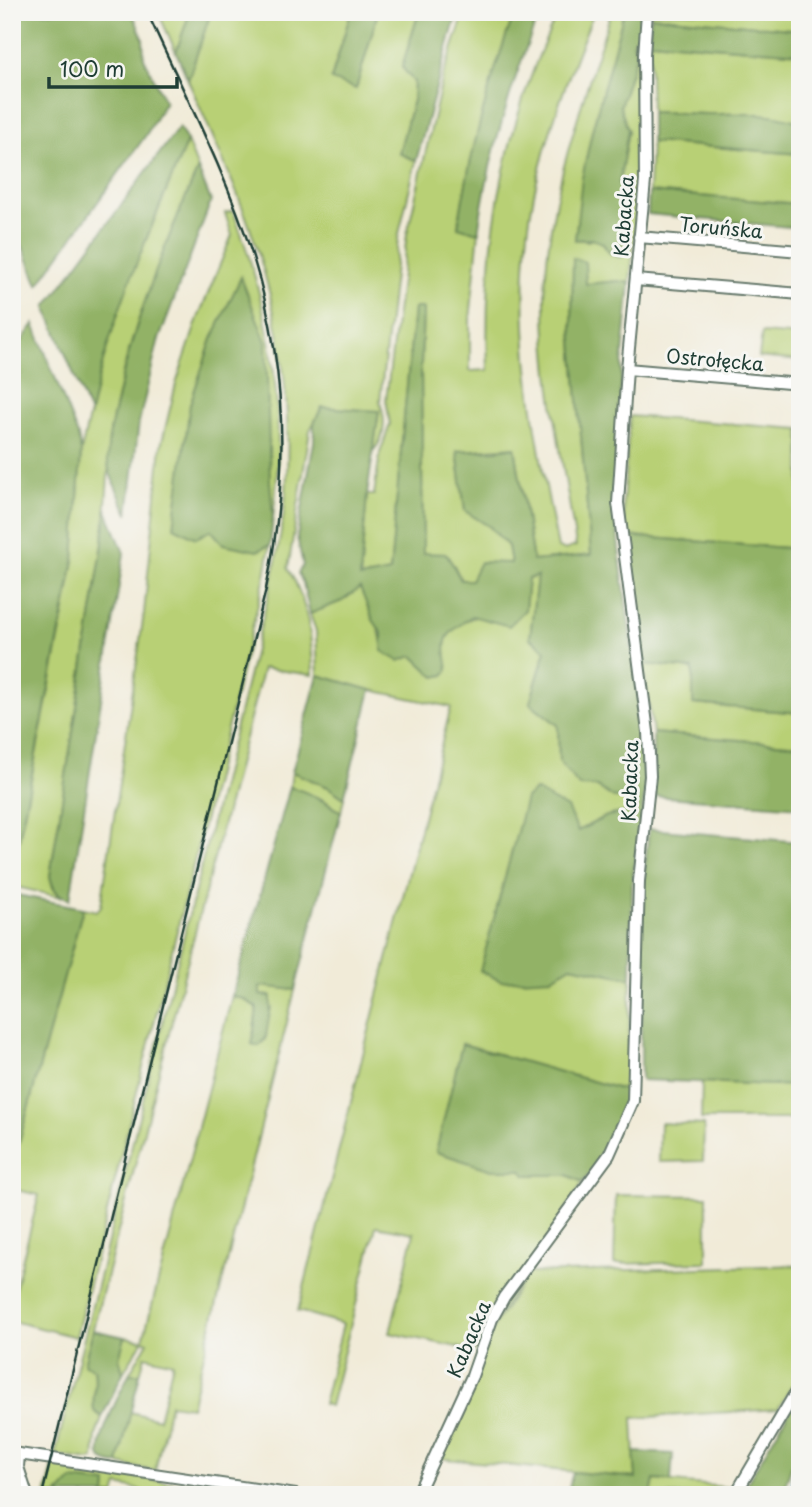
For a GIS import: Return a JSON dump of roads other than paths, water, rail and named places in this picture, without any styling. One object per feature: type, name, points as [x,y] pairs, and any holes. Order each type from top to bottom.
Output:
[{"type":"street","name":"Kabacka","points":[[417,1495],[472,1376],[492,1319],[504,1297],[609,1155],[633,1101],[639,881],[650,776],[648,732],[618,503],[627,369],[645,181],[644,55],[647,12]]},
{"type":"street","name":"Toruńska","points":[[639,237],[800,251]]},
{"type":"street","points":[[636,280],[800,294]]},
{"type":"street","name":"Ostrołęcka","points":[[627,369],[800,384]]},
{"type":"street","points":[[735,1495],[800,1385]]},
{"type":"street","points":[[27,1495],[15,1454],[296,1495]]},
{"type":"waterway","points":[[791,1495],[793,1476],[800,1468]]},
{"type":"railway","points":[[42,1495],[266,589],[281,464],[281,423],[273,339],[253,257],[204,133],[147,12]]}]
